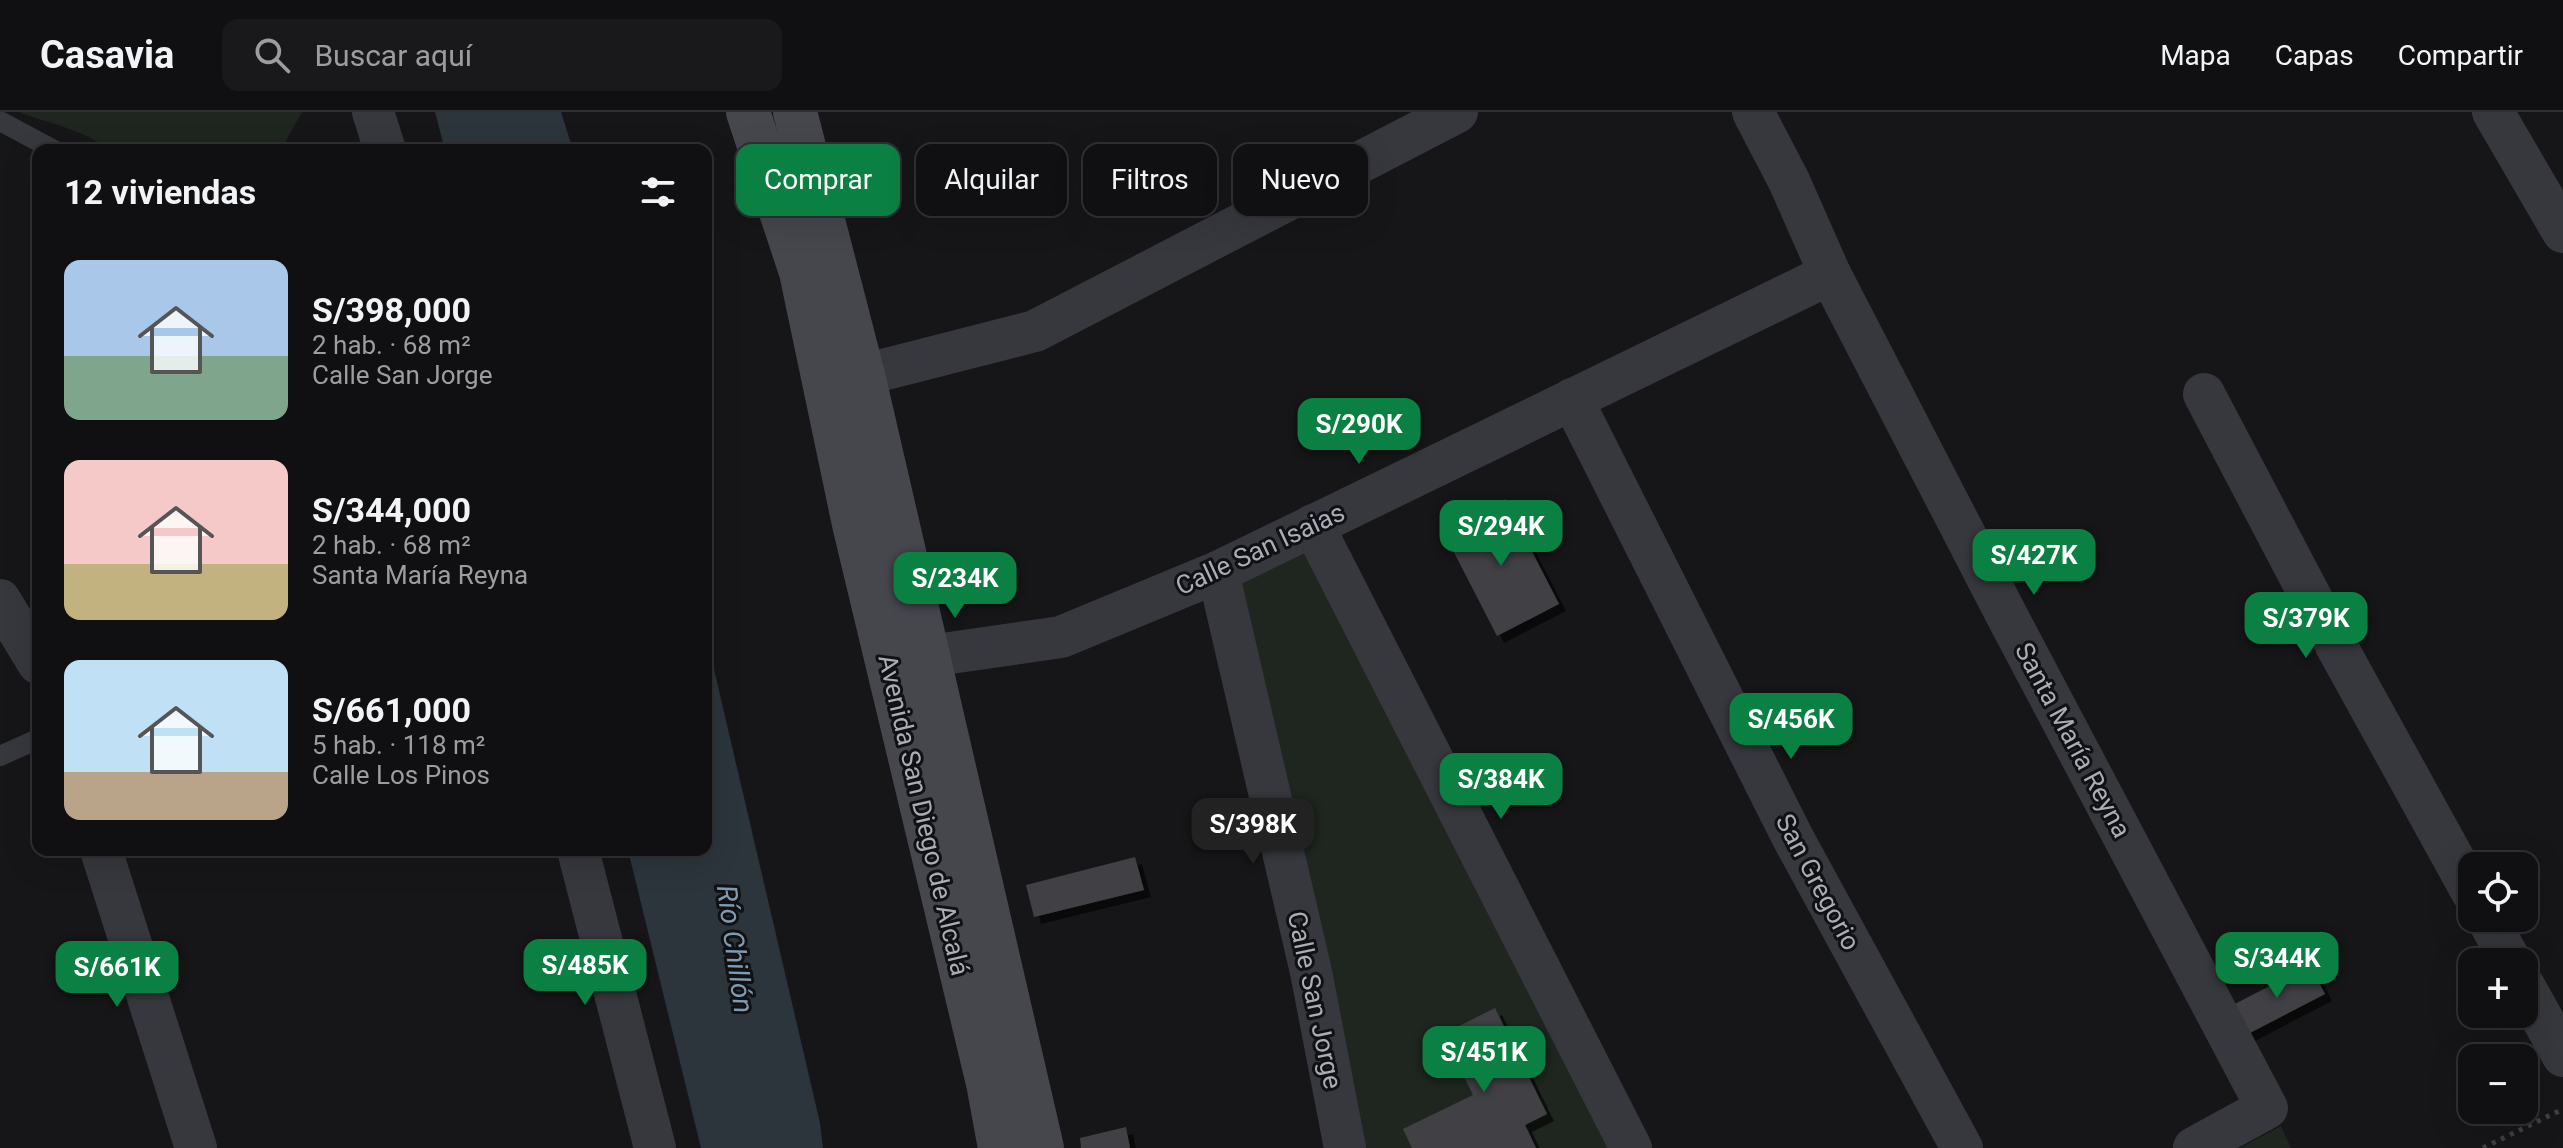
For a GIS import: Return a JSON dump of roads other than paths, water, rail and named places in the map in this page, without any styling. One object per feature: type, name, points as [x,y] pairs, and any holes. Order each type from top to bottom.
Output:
[{"type":"main road","name":"Avenida San Diego de Alcalá","points":[[748,112],[801,272],[854,524],[908,659],[1042,1148]]},
{"type":"main road","name":"Avenida San Diego de Alcalá","points":[[798,113],[863,375],[908,659],[1000,1148]]},
{"type":"street","points":[[373,112],[383,144]]},
{"type":"street","points":[[863,375],[1035,331],[1457,112]]},
{"type":"street","name":"Santa María Reyna","points":[[1753,112],[1789,181],[1830,274],[2267,1108],[2194,1148]]},
{"type":"street","points":[[2493,112],[2563,232]]},
{"type":"street","name":"Calle San Isaias","points":[[908,659],[1061,637],[1218,572],[1830,274]]},
{"type":"street","points":[[2204,394],[2338,649],[2458,867]]},
{"type":"street","name":"San Gregorio","points":[[1572,399],[1793,838],[1962,1148]]},
{"type":"street","points":[[1313,525],[1631,1148]]},
{"type":"street","name":"Calle San Jorge","points":[[1218,572],[1311,972],[1345,1148]]},
{"type":"street","points":[[0,600],[32,653]]},
{"type":"street","points":[[103,856],[196,1148]]},
{"type":"street","points":[[580,856],[655,1148]]},
{"type":"street","points":[[2538,1011],[2563,1056]]},
{"type":"lane","points":[[0,121],[43,144]]},
{"type":"lane","points":[[0,756],[32,742]]},
{"type":"water","points":[[435,112],[561,112],[571,144],[443,144]]},
{"type":"water","name":"Río Chillón","points":[[712,661],[820,1123],[823,1148],[701,1148],[629,856],[712,856]]}]
